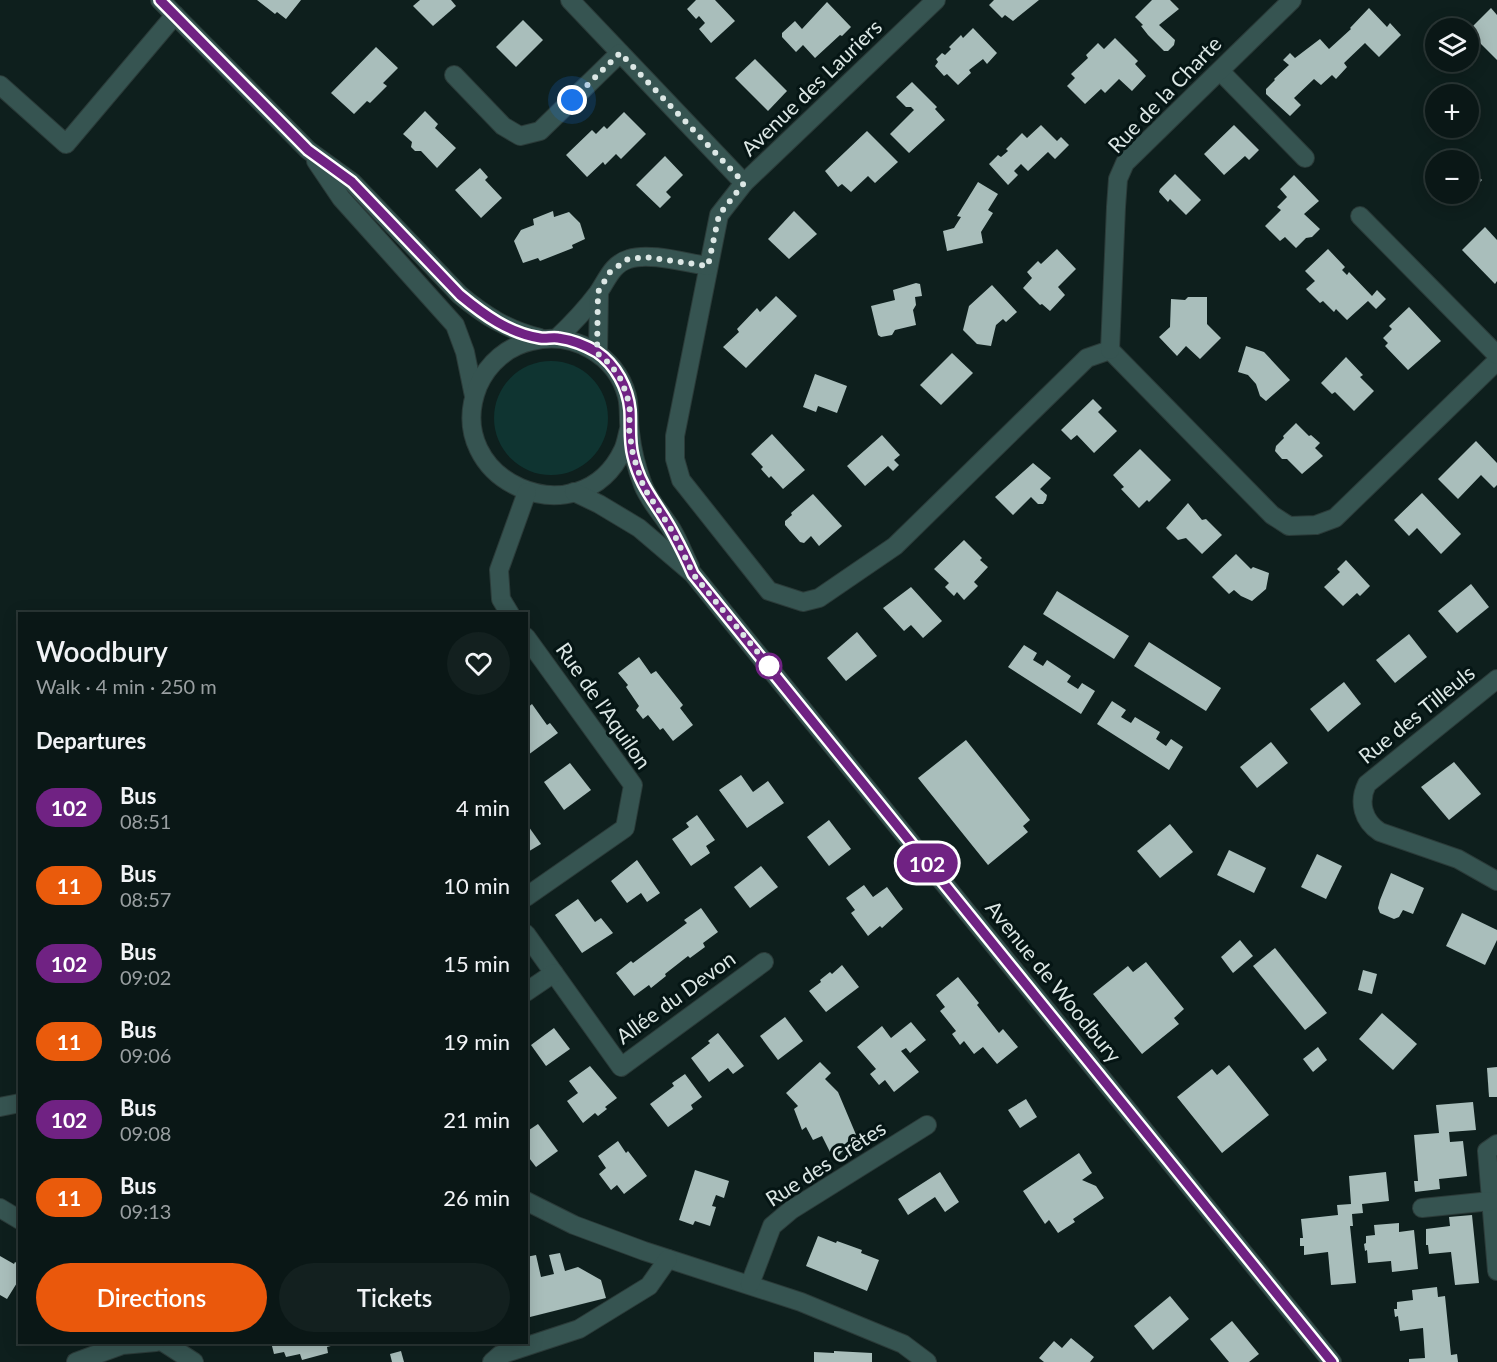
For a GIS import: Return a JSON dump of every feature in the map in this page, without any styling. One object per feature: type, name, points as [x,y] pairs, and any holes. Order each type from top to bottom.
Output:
[{"type":"street","name":"Avenue des Lauriers","points":[[570,0],[744,183]]},
{"type":"street","name":"Avenue des Lauriers","points":[[936,0],[744,183],[719,215],[675,436],[675,459],[681,480],[769,591],[803,602],[819,598],[895,546],[1087,358],[1110,350]]},
{"type":"street","name":"Rue de la Charte","points":[[1110,350],[1118,179],[1125,163],[1292,0]]},
{"type":"street","points":[[0,85],[66,144],[168,5]]},
{"type":"street","name":"Avenue de Woodbury","points":[[168,5],[308,150],[341,198],[455,326],[465,352],[474,396]]},
{"type":"street","points":[[454,75],[503,126],[520,136],[540,131],[620,53]]},
{"type":"street","points":[[1220,70],[1305,159]]},
{"type":"street","name":"Avenue de Woodbury","points":[[308,150],[352,182],[460,295],[480,312],[501,325],[550,338],[578,342],[610,364],[620,378],[627,395],[633,455],[644,488],[673,532],[693,574]]},
{"type":"street","points":[[1360,216],[1497,355]]},
{"type":"street","points":[[550,338],[571,326],[598,292],[610,272],[628,259],[646,257],[708,266]]},
{"type":"street","points":[[597,353],[598,292]]},
{"type":"street","name":"Avenue de Woodbury","points":[[550,338],[524,342],[507,351],[492,363],[481,379],[474,396],[472,416],[474,436],[481,455],[493,471],[509,484],[527,492],[555,496],[574,492],[594,483],[611,468],[623,450],[629,429]]},
{"type":"street","points":[[1110,350],[1272,515],[1289,526],[1316,525],[1335,518],[1497,361]]},
{"type":"street","points":[[509,612],[501,600],[499,570],[527,492]]},
{"type":"street","name":"Avenue de Woodbury","points":[[574,492],[639,528],[693,574],[1332,1362]]},
{"type":"street","name":"Rue de l'Aquilon","points":[[528,640],[633,785],[625,828],[528,896]]},
{"type":"street","name":"Rue des Tilleuls","points":[[1497,679],[1367,784],[1362,800],[1367,819],[1372,827],[1380,832],[1458,859],[1497,881]]},
{"type":"street","points":[[528,937],[554,973],[528,991]]},
{"type":"street","name":"Allée du Devon","points":[[554,973],[621,1067],[764,962]]},
{"type":"street","points":[[0,1107],[18,1103]]},
{"type":"street","name":"Rue des Crêtes","points":[[750,1284],[772,1226],[791,1210],[927,1125]]},
{"type":"street","points":[[1497,1144],[1487,1151],[1497,1271]]},
{"type":"street","points":[[1422,1208],[1491,1201]]},
{"type":"street","points":[[528,1202],[574,1225],[668,1259],[801,1302],[903,1344],[927,1362]]},
{"type":"street","points":[[0,1208],[18,1219]]},
{"type":"street","points":[[492,1362],[500,1355],[579,1329],[649,1286],[668,1259]]},
{"type":"street","points":[[76,1362],[122,1345],[133,1344]]},
{"type":"street","points":[[166,1344],[194,1362]]},
{"type":"shaded area","points":[[551,361],[573,365],[583,370],[599,386],[604,396],[608,418],[604,440],[599,450],[583,466],[573,471],[551,475],[529,471],[519,466],[503,450],[498,440],[494,418],[498,396],[503,386],[519,370],[529,365]]},
{"type":"building","points":[[257,0],[301,0],[286,19],[277,12],[275,14]]},
{"type":"building","points":[[420,0],[451,0],[456,6],[433,26],[413,6]]},
{"type":"building","points":[[696,0],[715,0],[735,21],[711,43],[699,29],[705,23],[699,16],[696,19],[687,9]]},
{"type":"building","points":[[994,0],[1039,0],[1013,21],[1005,15],[1002,18],[989,5]]},
{"type":"building","points":[[1152,0],[1170,0],[1179,9],[1159,25],[1175,40],[1174,45],[1168,51],[1164,51],[1148,35],[1141,26],[1143,25],[1135,17]]},
{"type":"building","points":[[827,2],[851,27],[815,58],[803,45],[796,52],[782,37],[782,33],[795,21],[802,29]]},
{"type":"building","points":[[1369,8],[1387,27],[1390,23],[1401,35],[1379,57],[1365,43],[1344,63],[1347,67],[1336,79],[1332,75],[1321,85],[1314,79],[1294,98],[1301,105],[1290,116],[1266,94],[1266,89],[1289,65],[1283,60],[1290,53],[1295,58],[1320,39],[1329,49]]},
{"type":"building","points":[[1491,8],[1497,15],[1497,60],[1479,42],[1479,20]]},
{"type":"building","points":[[523,20],[543,40],[516,67],[496,47]]},
{"type":"building","points":[[973,28],[997,53],[987,64],[983,59],[969,70],[971,73],[958,85],[947,74],[944,76],[935,66],[938,62],[936,59],[942,53],[945,55],[951,49],[949,47],[961,35],[963,38]]},
{"type":"building","points":[[1115,38],[1138,61],[1135,64],[1146,76],[1132,91],[1119,79],[1105,93],[1101,89],[1085,104],[1067,86],[1075,78],[1071,74],[1088,58],[1086,55],[1098,43],[1104,49]]},
{"type":"building","points":[[376,47],[398,68],[383,83],[387,86],[370,103],[367,101],[354,114],[331,93]]},
{"type":"building","points":[[755,59],[787,91],[768,111],[735,78]]},
{"type":"building","points":[[912,82],[937,107],[935,109],[945,120],[909,153],[890,134],[914,110],[906,107],[896,97]]},
{"type":"building","points":[[425,111],[438,124],[435,128],[456,148],[437,168],[421,151],[415,151],[411,147],[412,142],[403,134]]},
{"type":"building","points":[[624,112],[646,134],[621,159],[616,154],[605,165],[603,162],[587,177],[566,155],[592,130],[596,134],[604,126],[607,129]]},
{"type":"building","points":[[1041,125],[1057,141],[1061,137],[1069,145],[1055,159],[1048,152],[1028,171],[1021,164],[1014,171],[1018,175],[1008,185],[989,164],[998,155],[1001,157],[1008,151],[1006,149],[1022,133],[1027,138]]},
{"type":"building","points":[[1234,125],[1259,150],[1249,160],[1245,156],[1224,175],[1204,154]]},
{"type":"building","points":[[867,131],[898,162],[875,183],[868,176],[851,192],[842,184],[838,187],[825,171]]},
{"type":"building","points":[[665,156],[683,175],[666,192],[671,197],[660,208],[636,185]]},
{"type":"building","points":[[480,168],[488,177],[485,180],[502,198],[481,218],[455,190]]},
{"type":"building","points":[[1175,174],[1201,200],[1186,215],[1170,199],[1168,202],[1159,192]]},
{"type":"building","points":[[1294,175],[1319,201],[1304,214],[1320,229],[1296,248],[1285,237],[1280,241],[1265,226],[1281,210],[1277,207],[1287,197],[1280,189]]},
{"type":"building","points":[[978,182],[998,194],[988,210],[993,213],[981,232],[983,243],[947,251],[943,231],[954,228],[961,217],[957,216]]},
{"type":"building","points":[[553,211],[554,217],[569,212],[580,223],[585,239],[572,245],[573,248],[540,261],[538,258],[523,263],[514,241],[521,230],[534,225],[533,219]]},
{"type":"building","points":[[794,211],[817,234],[789,259],[768,239]]},
{"type":"building","points":[[1485,227],[1497,240],[1497,281],[1495,284],[1462,250]]},
{"type":"building","points":[[1057,249],[1076,269],[1058,287],[1065,295],[1050,311],[1042,304],[1040,305],[1023,288],[1032,278],[1027,272],[1038,261],[1041,264]]},
{"type":"building","points":[[1328,249],[1345,267],[1342,270],[1347,275],[1349,272],[1372,296],[1377,290],[1386,299],[1376,309],[1368,301],[1347,320],[1336,309],[1334,312],[1323,301],[1320,303],[1306,289],[1315,281],[1305,271]]},
{"type":"building","points":[[916,283],[920,284],[922,296],[915,297],[916,305],[913,310],[916,325],[895,330],[892,335],[881,337],[878,335],[871,306],[895,300],[893,290]]},
{"type":"building","points":[[992,285],[1017,312],[1006,322],[1003,319],[996,325],[991,346],[977,344],[963,330],[969,306]]},
{"type":"building","points":[[776,296],[797,316],[746,368],[723,347],[739,332],[737,329],[757,308],[760,312]]},
{"type":"building","points":[[1188,297],[1207,297],[1207,324],[1221,338],[1200,359],[1186,346],[1177,356],[1159,337],[1170,327],[1171,299],[1185,300]]},
{"type":"building","points":[[1409,307],[1441,341],[1408,370],[1385,346],[1388,343],[1383,338],[1392,329],[1389,326]]},
{"type":"building","points":[[1246,346],[1264,352],[1290,380],[1266,401],[1260,396],[1256,384],[1248,375],[1238,372]]},
{"type":"building","points":[[952,353],[973,373],[941,405],[920,385]]},
{"type":"building","points":[[1346,357],[1363,375],[1360,377],[1374,391],[1354,411],[1335,392],[1332,394],[1321,383]]},
{"type":"building","points":[[815,374],[847,386],[837,413],[818,406],[816,412],[803,407]]},
{"type":"building","points":[[1093,399],[1102,408],[1098,412],[1117,431],[1094,453],[1077,435],[1071,440],[1061,430]]},
{"type":"building","points":[[1296,423],[1320,443],[1315,448],[1323,456],[1302,474],[1275,451],[1276,446],[1284,438],[1283,436]]},
{"type":"building","points":[[772,434],[805,470],[783,489],[771,476],[769,478],[751,454]]},
{"type":"building","points":[[882,435],[900,455],[894,460],[899,465],[893,471],[888,466],[865,486],[847,466]]},
{"type":"building","points":[[1476,441],[1497,463],[1497,485],[1494,488],[1481,475],[1458,499],[1438,479]]},
{"type":"building","points":[[1140,449],[1171,480],[1149,502],[1147,500],[1139,508],[1121,489],[1124,487],[1113,475]]},
{"type":"building","points":[[1033,463],[1051,478],[1040,489],[1047,495],[1046,500],[1043,504],[1038,504],[1031,497],[1013,515],[995,497]]},
{"type":"building","points":[[1422,493],[1461,534],[1441,554],[1417,528],[1409,536],[1394,520]]},
{"type":"building","points":[[813,494],[842,526],[819,546],[811,536],[804,543],[800,542],[785,525],[791,513]]},
{"type":"building","points":[[1188,503],[1202,520],[1206,519],[1222,535],[1202,554],[1186,538],[1178,540],[1166,528]]},
{"type":"building","points":[[964,540],[988,567],[974,582],[978,586],[964,600],[957,592],[954,596],[945,587],[949,583],[934,569]]},
{"type":"building","points":[[1236,554],[1251,569],[1253,567],[1269,573],[1266,589],[1252,601],[1234,590],[1229,594],[1212,577]]},
{"type":"building","points":[[1346,560],[1370,586],[1360,596],[1357,593],[1343,606],[1324,587],[1340,572],[1337,569]]},
{"type":"building","points":[[1471,584],[1489,607],[1457,633],[1438,611]]},
{"type":"building","points":[[911,587],[942,621],[923,638],[911,625],[904,631],[883,608]]},
{"type":"building","points":[[1057,591],[1129,636],[1114,659],[1043,614]]},
{"type":"building","points":[[857,632],[877,656],[846,681],[827,658]]},
{"type":"building","points":[[1409,634],[1427,657],[1395,683],[1376,660]]},
{"type":"building","points":[[1149,642],[1221,688],[1206,711],[1134,666]]},
{"type":"building","points":[[1024,645],[1037,653],[1033,660],[1043,666],[1047,660],[1071,676],[1067,682],[1078,689],[1082,683],[1095,691],[1081,714],[1008,667]]},
{"type":"building","points":[[639,657],[651,674],[656,671],[683,705],[680,708],[693,725],[673,741],[663,728],[660,730],[648,715],[643,719],[636,710],[639,706],[626,687],[628,685],[618,673]]},
{"type":"building","points":[[1344,682],[1361,704],[1328,732],[1310,709]]},
{"type":"building","points":[[1112,701],[1126,710],[1121,717],[1131,723],[1135,717],[1160,732],[1156,739],[1166,746],[1171,739],[1183,747],[1169,770],[1097,724]]},
{"type":"building","points":[[532,704],[547,725],[550,723],[558,733],[528,755],[528,707]]},
{"type":"building","points":[[966,740],[1030,820],[1023,826],[1028,832],[988,865],[918,778]]},
{"type":"building","points":[[1271,742],[1288,763],[1257,788],[1240,767]]},
{"type":"building","points":[[1454,762],[1481,794],[1449,820],[1421,787]]},
{"type":"building","points":[[570,763],[591,790],[564,810],[544,782]]},
{"type":"building","points":[[741,775],[753,792],[768,781],[784,803],[747,828],[719,790]]},
{"type":"building","points":[[697,815],[715,840],[706,846],[710,853],[691,866],[672,839],[689,827],[686,823]]},
{"type":"building","points":[[829,820],[851,849],[829,866],[807,837]]},
{"type":"building","points":[[1170,824],[1193,852],[1160,878],[1137,851]]},
{"type":"building","points":[[528,826],[541,844],[528,852]]},
{"type":"building","points":[[1229,850],[1266,868],[1254,893],[1217,875]]},
{"type":"building","points":[[1317,854],[1342,866],[1326,899],[1301,887]]},
{"type":"building","points":[[637,860],[660,893],[647,902],[641,893],[627,903],[611,881]]},
{"type":"building","points":[[761,866],[778,887],[750,908],[734,887]]},
{"type":"building","points":[[1391,873],[1424,888],[1413,914],[1403,910],[1399,917],[1394,919],[1380,913],[1378,908],[1380,900]]},
{"type":"building","points":[[864,885],[873,897],[887,887],[903,909],[882,928],[880,926],[868,936],[851,913],[855,910],[846,898]]},
{"type":"building","points":[[578,899],[595,922],[601,918],[613,933],[582,953],[555,915]]},
{"type":"building","points":[[701,908],[718,932],[703,943],[705,947],[690,958],[688,956],[651,988],[649,985],[634,996],[616,973],[687,923],[684,920]]},
{"type":"building","points":[[1462,913],[1497,930],[1497,940],[1485,965],[1446,946]]},
{"type":"building","points":[[1240,940],[1253,956],[1233,973],[1221,957]]},
{"type":"building","points":[[1275,948],[1327,1013],[1305,1030],[1253,966]]},
{"type":"building","points":[[1146,962],[1184,1009],[1174,1018],[1179,1024],[1142,1054],[1093,994],[1128,966],[1133,972]]},
{"type":"building","points":[[842,965],[859,987],[826,1012],[809,991],[830,972],[832,974]]},
{"type":"building","points":[[1363,970],[1377,974],[1372,994],[1358,990]]},
{"type":"building","points":[[958,977],[999,1033],[1003,1029],[1018,1047],[997,1064],[983,1047],[974,1054],[964,1041],[960,1045],[952,1034],[956,1031],[940,1011],[945,1007],[936,995]]},
{"type":"building","points":[[1382,1013],[1417,1044],[1393,1070],[1359,1039]]},
{"type":"building","points":[[785,1017],[803,1041],[778,1060],[760,1036]]},
{"type":"building","points":[[911,1022],[926,1040],[910,1053],[906,1048],[901,1051],[919,1072],[894,1092],[885,1080],[879,1085],[870,1074],[876,1069],[857,1047],[882,1026],[891,1038]]},
{"type":"building","points":[[554,1028],[570,1049],[546,1066],[531,1045]]},
{"type":"building","points":[[718,1033],[744,1066],[733,1074],[728,1068],[709,1082],[691,1058],[710,1043],[708,1041]]},
{"type":"building","points":[[1318,1047],[1327,1060],[1313,1072],[1303,1059]]},
{"type":"building","points":[[820,1062],[831,1073],[825,1079],[838,1092],[857,1137],[834,1160],[822,1136],[813,1140],[806,1127],[802,1130],[794,1109],[798,1106],[786,1093]]},
{"type":"building","points":[[1229,1065],[1269,1115],[1222,1153],[1177,1097],[1212,1069],[1217,1075]]},
{"type":"building","points":[[590,1066],[617,1098],[598,1116],[595,1113],[583,1123],[567,1101],[578,1093],[569,1081]]},
{"type":"building","points":[[1497,1067],[1497,1097],[1489,1097],[1487,1068]]},
{"type":"building","points":[[685,1074],[702,1097],[691,1105],[693,1109],[668,1127],[650,1104],[674,1086],[672,1083]]},
{"type":"building","points":[[1026,1099],[1037,1117],[1020,1128],[1008,1110]]},
{"type":"building","points":[[1473,1102],[1476,1130],[1449,1132],[1450,1142],[1463,1141],[1467,1176],[1439,1179],[1440,1189],[1415,1192],[1414,1181],[1418,1181],[1414,1135],[1439,1133],[1436,1105]]},
{"type":"building","points":[[538,1124],[558,1151],[536,1167],[528,1157],[528,1131]]},
{"type":"building","points":[[618,1141],[647,1176],[624,1194],[617,1185],[611,1190],[599,1174],[606,1168],[598,1156]]},
{"type":"building","points":[[1079,1153],[1092,1173],[1082,1180],[1096,1186],[1104,1198],[1073,1219],[1075,1222],[1058,1233],[1049,1220],[1045,1224],[1023,1191]]},
{"type":"building","points":[[695,1170],[729,1181],[724,1198],[716,1195],[712,1206],[716,1207],[710,1226],[695,1221],[693,1225],[679,1220]]},
{"type":"building","points":[[940,1172],[959,1202],[945,1212],[935,1197],[908,1215],[898,1199]]},
{"type":"building","points":[[1386,1172],[1389,1201],[1362,1204],[1363,1213],[1352,1214],[1353,1226],[1350,1226],[1356,1283],[1331,1285],[1328,1252],[1304,1255],[1304,1246],[1300,1246],[1300,1238],[1303,1238],[1301,1219],[1338,1215],[1337,1205],[1351,1204],[1349,1176]]},
{"type":"building","points":[[1472,1215],[1479,1283],[1455,1285],[1451,1252],[1429,1254],[1428,1245],[1426,1245],[1426,1229],[1450,1226],[1449,1217]]},
{"type":"building","points":[[1399,1223],[1399,1232],[1414,1230],[1418,1269],[1392,1272],[1391,1261],[1368,1263],[1364,1244],[1366,1236],[1375,1235],[1374,1225]]},
{"type":"building","points":[[818,1236],[862,1250],[861,1253],[879,1260],[867,1291],[806,1266]]},
{"type":"building","points":[[560,1253],[565,1271],[578,1267],[601,1280],[606,1298],[528,1318],[528,1257],[536,1255],[541,1277],[554,1274],[549,1255]]},
{"type":"building","points":[[0,1256],[18,1264],[18,1281],[7,1299],[0,1295]]},
{"type":"building","points":[[1437,1287],[1438,1297],[1445,1296],[1451,1355],[1457,1354],[1458,1362],[1409,1362],[1409,1359],[1425,1358],[1423,1328],[1400,1331],[1398,1316],[1395,1317],[1394,1309],[1397,1309],[1397,1302],[1413,1300],[1412,1290]]},
{"type":"building","points":[[1170,1296],[1189,1319],[1153,1350],[1134,1326]]},
{"type":"building","points":[[1232,1321],[1259,1354],[1249,1362],[1229,1362],[1210,1339]]},
{"type":"building","points":[[1071,1338],[1094,1357],[1090,1362],[1044,1362],[1039,1358],[1054,1341],[1062,1348]]},
{"type":"building","points":[[272,1344],[338,1344],[327,1347],[328,1353],[302,1360],[300,1354],[286,1357],[284,1352],[274,1354]]},
{"type":"building","points":[[401,1351],[404,1362],[392,1362],[390,1354]]},
{"type":"building","points":[[834,1351],[872,1353],[872,1362],[814,1362],[814,1352],[834,1353]]},
{"type":"bus line","name":"102","points":[[160,0],[308,150],[352,182],[460,295],[480,312],[501,325],[522,333],[578,342],[610,364],[620,378],[627,395],[633,455],[644,488],[673,532],[693,574],[1332,1362]]},
{"type":"route","points":[[572,100],[620,53],[744,183],[719,215],[708,266],[646,257],[628,259],[610,272],[598,292],[597,353],[610,364],[620,378],[627,395],[633,455],[644,488],[673,532],[693,574],[769,666]]}]
